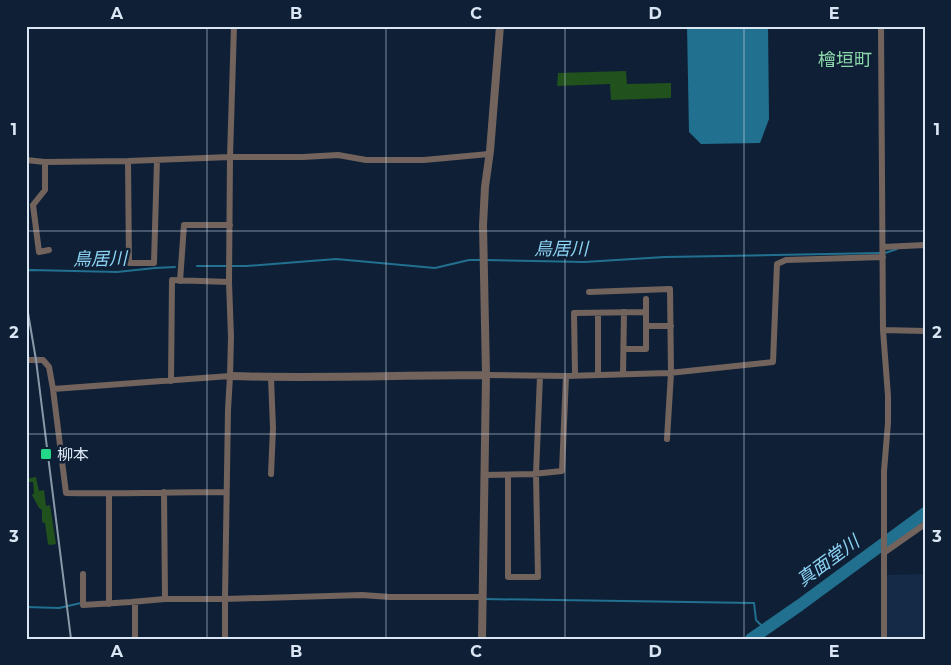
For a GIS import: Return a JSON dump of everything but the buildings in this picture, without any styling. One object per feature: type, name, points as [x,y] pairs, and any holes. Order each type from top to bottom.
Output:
[{"type":"street","points":[[225,639],[226,492],[232,337],[230,156],[234,26]]},
{"type":"street","points":[[482,639],[486,375],[483,225],[500,26]]},
{"type":"street","points":[[881,26],[883,330],[888,405],[884,472],[884,639]]},
{"type":"street","points":[[26,160],[45,162],[128,161],[230,156],[303,157],[338,154],[366,160],[424,160],[489,154]]},
{"type":"street","points":[[128,161],[129,262],[154,263],[157,160]]},
{"type":"street","points":[[45,162],[45,190],[33,205],[39,252],[49,250]]},
{"type":"street","points":[[180,281],[184,225],[230,225]]},
{"type":"street","points":[[883,247],[925,245]]},
{"type":"street","points":[[53,389],[230,376],[270,378],[427,375],[566,376],[671,373],[773,362],[777,264],[786,260],[883,257]]},
{"type":"street","points":[[171,381],[172,280],[230,282]]},
{"type":"street","points":[[589,292],[670,289],[671,373],[667,439]]},
{"type":"street","points":[[624,349],[646,349],[646,299]]},
{"type":"street","points":[[623,374],[624,312]]},
{"type":"street","points":[[575,375],[574,313],[646,312]]},
{"type":"street","points":[[598,313],[598,375]]},
{"type":"street","points":[[646,326],[671,326]]},
{"type":"street","points":[[883,330],[925,331]]},
{"type":"street","points":[[26,360],[43,360],[49,367],[66,493],[226,492]]},
{"type":"street","points":[[508,475],[508,577],[538,577],[536,474],[540,376]]},
{"type":"street","points":[[485,475],[562,472],[566,376]]},
{"type":"street","points":[[270,378],[273,428],[271,474]]},
{"type":"street","points":[[164,492],[165,599]]},
{"type":"street","points":[[108,494],[109,604]]},
{"type":"street","points":[[885,550],[925,524]]},
{"type":"street","points":[[83,574],[84,605],[165,599],[362,596],[390,598],[482,597]]},
{"type":"street","points":[[135,602],[135,639]]},
{"type":"shaded area","points":[[687,26],[768,26],[769,119],[760,143],[701,144],[689,132]]},
{"type":"shaded area","points":[[925,574],[925,639],[886,639],[886,575]]},
{"type":"green space","points":[[626,71],[627,84],[671,83],[671,98],[611,100],[610,84],[557,86],[558,73]]},
{"type":"green space","points":[[36,477],[39,491],[44,490],[46,506],[50,505],[56,544],[48,544],[45,523],[42,522],[42,510],[32,495],[34,493],[33,482],[26,482],[26,479]]},
{"type":"waterway","name":"鳥居川","points":[[885,253],[897,249]]},
{"type":"waterway","name":"鳥居川","points":[[485,260],[584,262],[665,257],[880,253]]},
{"type":"waterway","name":"鳥居川","points":[[232,266],[336,259],[435,268],[469,260],[480,260]]},
{"type":"waterway","name":"鳥居川","points":[[197,266],[227,266]]},
{"type":"waterway","name":"鳥居川","points":[[26,271],[117,272],[175,267]]},
{"type":"waterway","name":"真面堂川","points":[[751,639],[925,513]]},
{"type":"waterway","points":[[484,599],[754,603],[756,620],[765,629]]},
{"type":"waterway","points":[[26,607],[59,608],[81,603]]},
{"type":"railway","points":[[26,301],[36,360],[71,639]]},
{"type":"place","name":"柳本","points":[[46,454]]},
{"type":"district","name":"檜垣町","points":[[845,60]]}]
